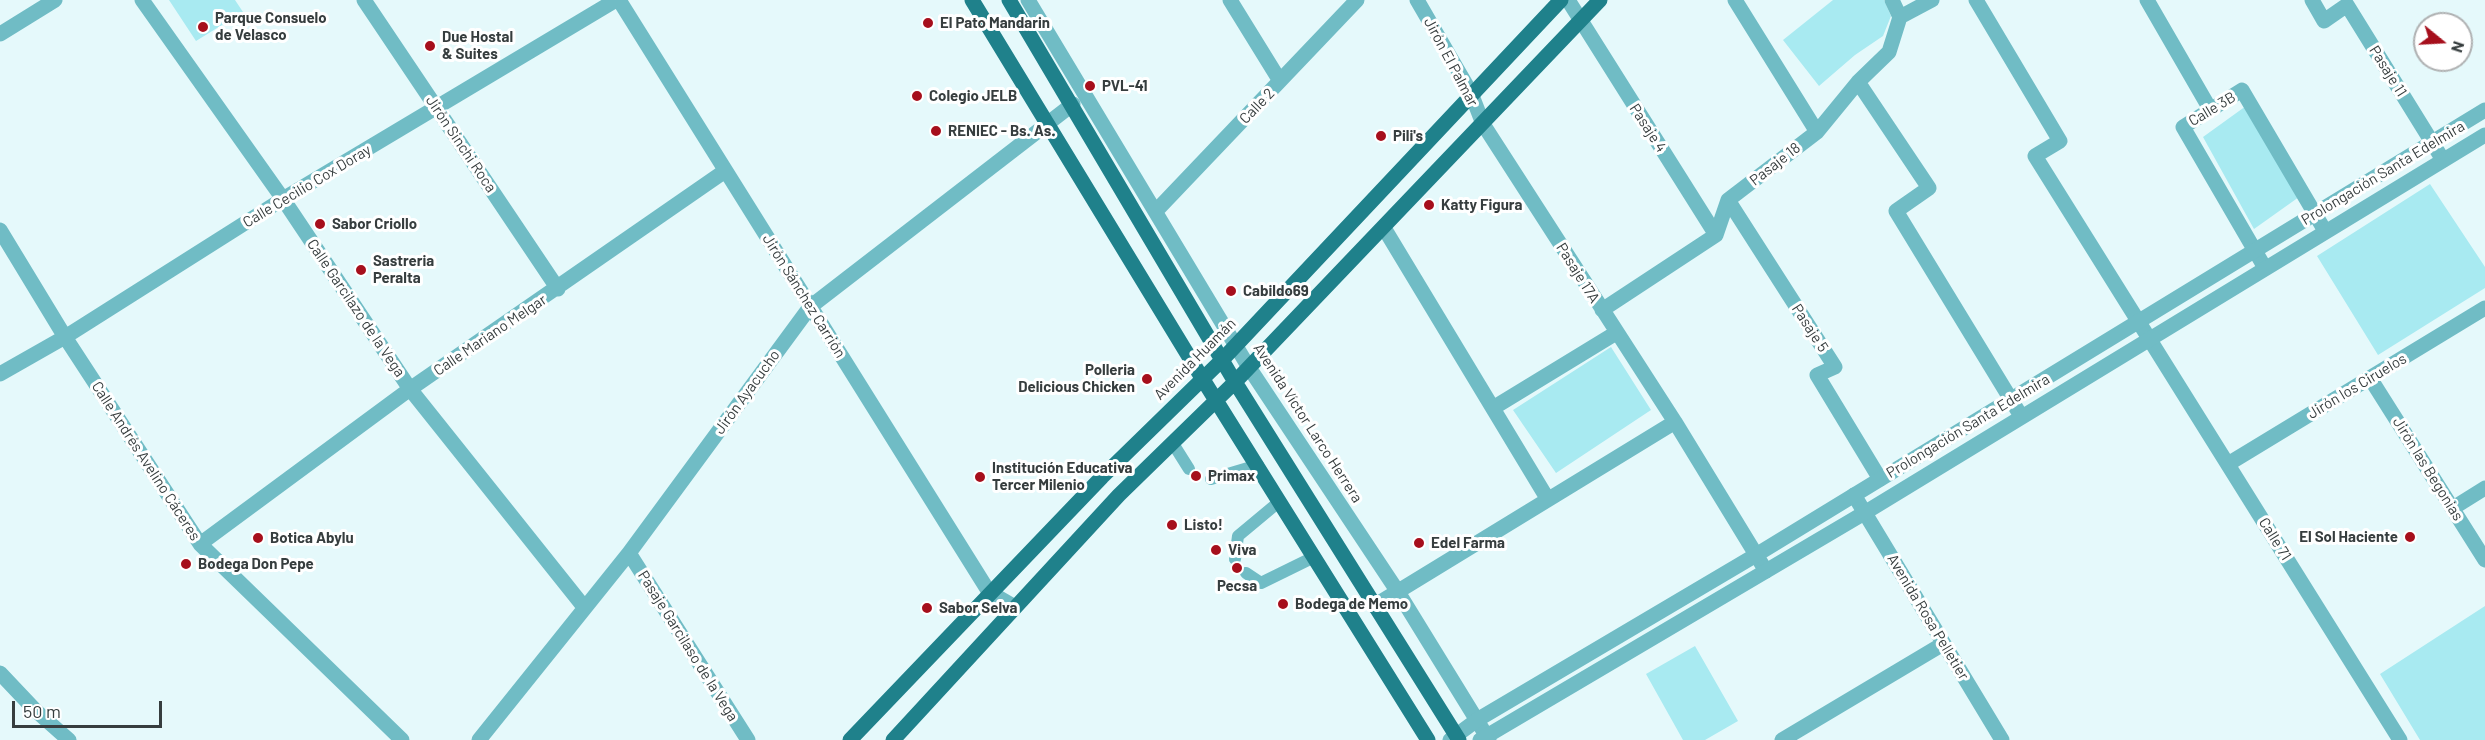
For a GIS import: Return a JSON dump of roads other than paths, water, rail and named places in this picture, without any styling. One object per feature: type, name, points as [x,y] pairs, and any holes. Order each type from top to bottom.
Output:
[{"type":"main road","points":[[972,0],[1202,378],[1428,740]]},
{"type":"main road","points":[[1009,0],[1073,104],[1235,382],[1455,739]]},
{"type":"main road","name":"Avenida Huamán","points":[[850,740],[989,592],[1223,359],[1561,0]]},
{"type":"main road","points":[[896,739],[1119,495],[1235,382],[1600,0]]},
{"type":"main road","points":[[1261,470],[1287,463]]},
{"type":"main road","points":[[1102,477],[1119,495]]},
{"type":"main road","points":[[1325,576],[1347,563]]},
{"type":"street","points":[[0,34],[55,0]]},
{"type":"street","name":"Calle Garcilazo de la Vega","points":[[142,0],[283,199],[410,389],[584,607]]},
{"type":"street","name":"Jirón Sinchi Roca","points":[[364,0],[558,289]]},
{"type":"street","name":"Calle Cecilio Cox Doray","points":[[0,374],[65,337],[283,199],[618,0]]},
{"type":"street","name":"Jirón Sánchez Carrión","points":[[618,0],[989,592]]},
{"type":"street","name":"Avenida Víctor Larco Herrera","points":[[1028,0],[1248,366],[1398,592],[1477,720],[1485,739]]},
{"type":"street","points":[[1230,0],[1280,81]]},
{"type":"street","name":"Calle 2","points":[[1156,211],[1357,0]]},
{"type":"street","name":"Jirón El Palmar","points":[[1417,0],[1471,93],[1483,124]]},
{"type":"street","name":"Pasaje 4","points":[[1568,0],[1716,235]]},
{"type":"street","points":[[1735,0],[1817,132]]},
{"type":"street","points":[[1892,0],[1900,17],[1932,0]]},
{"type":"street","name":"Calle 71","points":[[1976,0],[2060,141],[2035,156],[2400,740]]},
{"type":"street","points":[[2147,0],[2210,109]]},
{"type":"street","name":"Pasaje 11","points":[[2312,0],[2324,21],[2347,5],[2444,160]]},
{"type":"street","name":"Pasaje 18","points":[[1728,200],[1817,132],[1858,82],[1889,52],[1900,17]]},
{"type":"street","points":[[1858,82],[1929,188],[1896,211],[2021,416]]},
{"type":"street","name":"Calle 3B","points":[[2265,268],[2183,127],[2210,109],[2242,90],[2325,231]]},
{"type":"street","name":"Jirón Ayacucho","points":[[479,740],[629,553],[810,306],[1073,104]]},
{"type":"street","name":"Prolongación Santa Edelmira","points":[[1455,739],[1477,720],[1756,555],[2485,110]]},
{"type":"street","name":"Pasaje 17A","points":[[1483,124],[1675,422],[1766,571]]},
{"type":"street","name":"Prolongación Santa Edelmira","points":[[1485,739],[1866,512],[2485,135]]},
{"type":"street","name":"Calle Mariano Melgar","points":[[200,544],[410,389],[558,289],[725,171]]},
{"type":"street","points":[[1602,310],[1716,235],[1728,200]]},
{"type":"street","name":"Pasaje 5","points":[[1728,200],[1835,367],[1817,375],[1880,479]]},
{"type":"street","points":[[1384,228],[1547,498]]},
{"type":"street","name":"Calle Andrés Avelino Cáceres","points":[[0,230],[65,337],[200,544],[402,740]]},
{"type":"street","name":"Jirón los Ciruelos","points":[[2228,464],[2485,308]]},
{"type":"street","points":[[1493,408],[1616,333]]},
{"type":"street","name":"Jirón las Begonias","points":[[2370,378],[2485,560]]},
{"type":"street","points":[[1374,606],[1547,498],[1675,422]]},
{"type":"street","points":[[2453,508],[2485,488]]},
{"type":"street","name":"Avenida Rosa Pelletier","points":[[1854,495],[2002,740]]},
{"type":"street","name":"Pasaje Garcilaso de la Vega","points":[[629,553],[748,740]]},
{"type":"street","points":[[989,592],[1015,607]]},
{"type":"street","points":[[1782,740],[1943,644]]},
{"type":"street","points":[[0,673],[35,710],[69,740]]},
{"type":"lane","points":[[1172,442],[1190,468]]},
{"type":"lane","points":[[1211,479],[1261,470]]},
{"type":"lane","points":[[1235,559],[1238,536],[1280,501]]},
{"type":"lane","points":[[1246,573],[1261,583],[1314,558]]},
{"type":"place","name":"El Pato Mandarin","points":[[928,23]]},
{"type":"place","name":"Parque Consuelo de Velasco","points":[[203,27]]},
{"type":"place","name":"Due Hostal & Suites","points":[[430,46]]},
{"type":"place","name":"PVL-41","points":[[1090,86]]},
{"type":"place","name":"Colegio JELB","points":[[917,96]]},
{"type":"place","name":"RENIEC - Bs. As.","points":[[936,131]]},
{"type":"place","name":"Pili's","points":[[1381,136]]},
{"type":"place","name":"Katty Figura","points":[[1429,205]]},
{"type":"place","name":"Sabor Criollo","points":[[320,224]]},
{"type":"place","name":"Sastreria Peralta","points":[[361,270]]},
{"type":"place","name":"Cabildo69","points":[[1231,291]]},
{"type":"place","name":"Polleria Delicious Chicken","points":[[1147,379]]},
{"type":"place","name":"Primax","points":[[1196,476]]},
{"type":"place","name":"Institución Educativa Tercer Milenio","points":[[980,477]]},
{"type":"place","name":"Listo!","points":[[1172,525]]},
{"type":"place","name":"El Sol Haciente","points":[[2410,537]]},
{"type":"place","name":"Botica Abylu","points":[[258,538]]},
{"type":"place","name":"Edel Farma","points":[[1419,543]]},
{"type":"place","name":"Viva","points":[[1216,550]]},
{"type":"place","name":"Bodega Don Pepe","points":[[186,564]]},
{"type":"place","name":"Pecsa","points":[[1237,568]]},
{"type":"place","name":"Bodega de Memo","points":[[1283,604]]},
{"type":"place","name":"Sabor Selva","points":[[927,608]]}]
